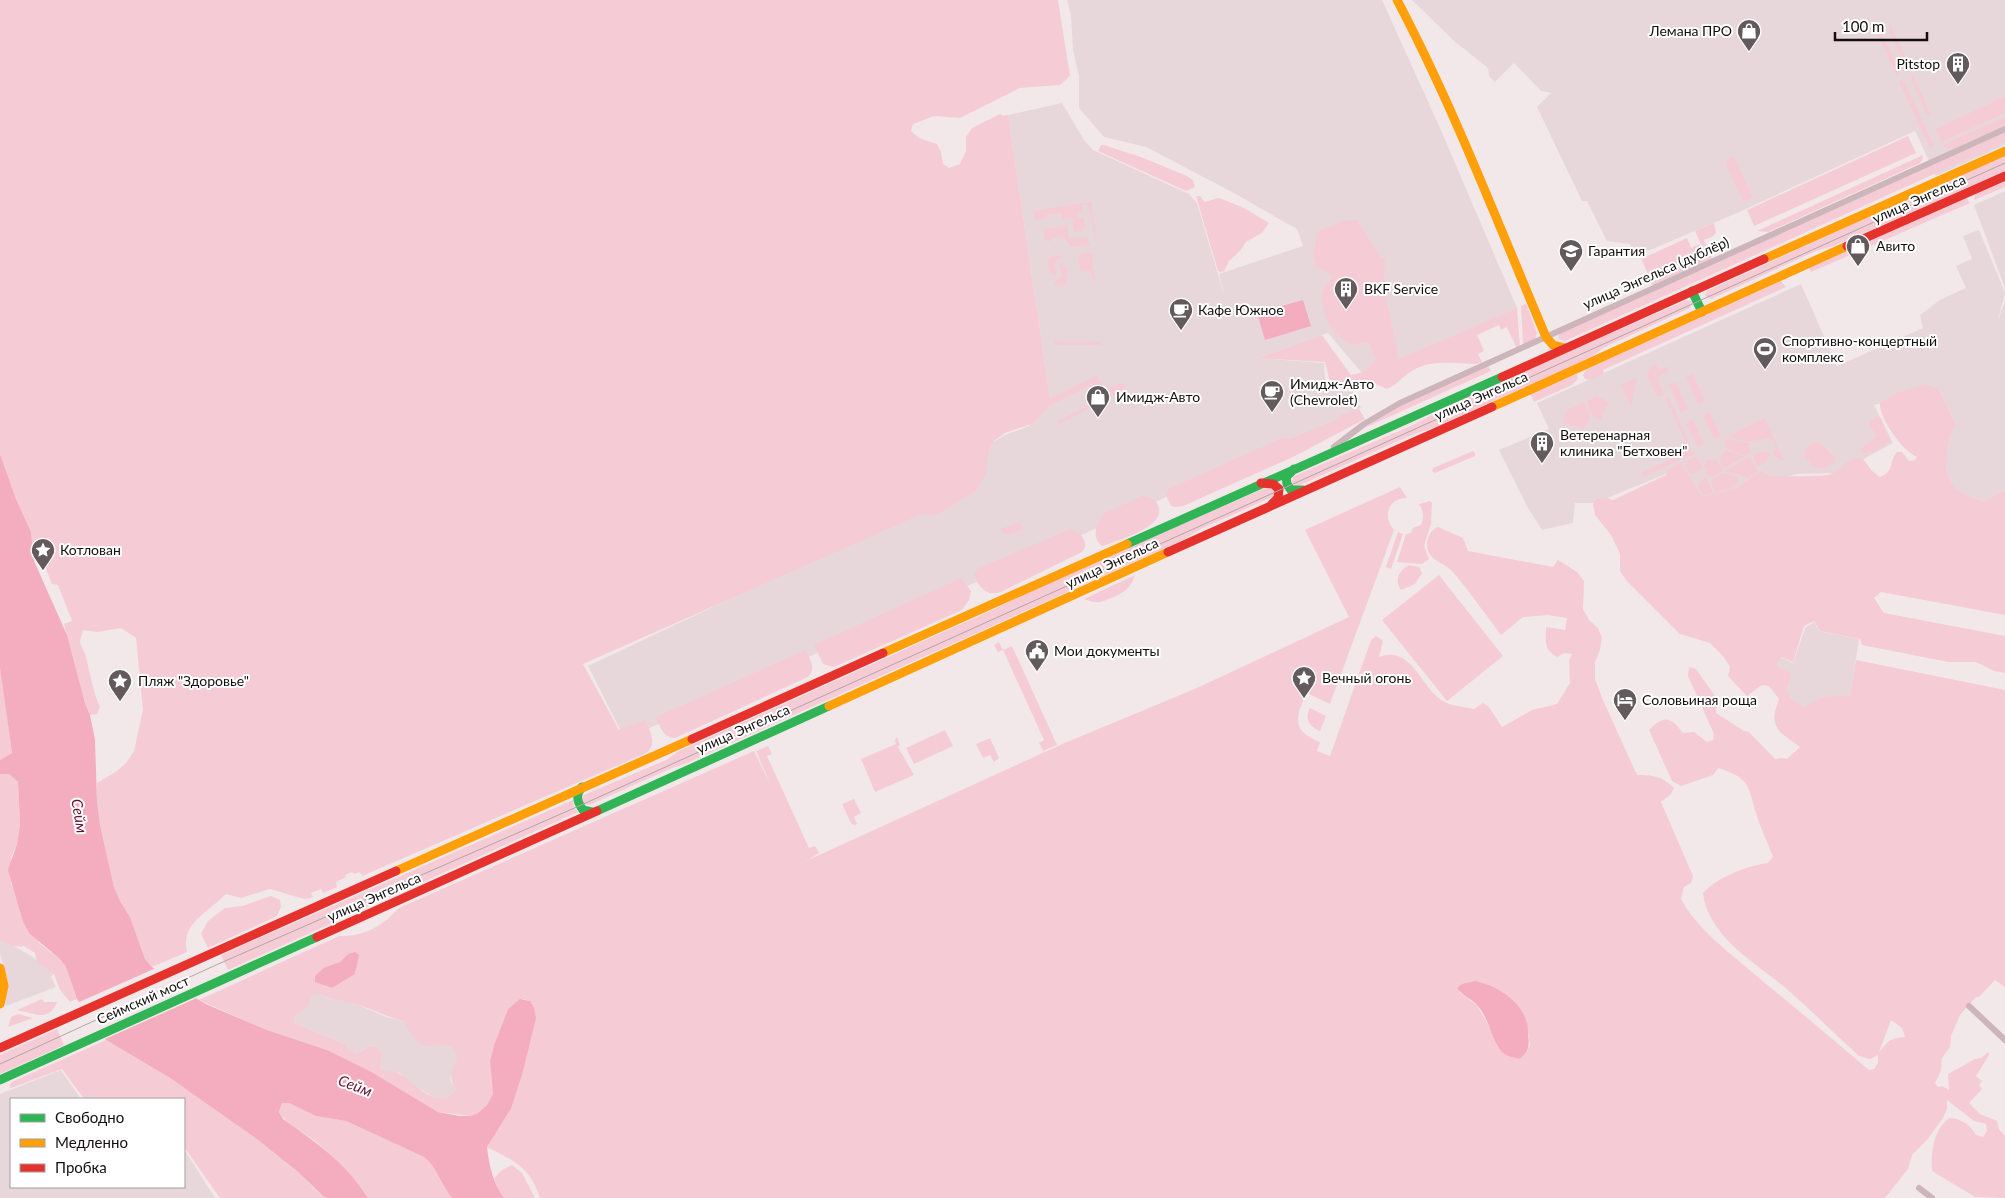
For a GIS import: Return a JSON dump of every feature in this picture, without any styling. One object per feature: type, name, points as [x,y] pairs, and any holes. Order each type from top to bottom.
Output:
[{"type":"main road","points":[[1397,0],[1408,19],[1442,93],[1546,337],[1553,345],[1565,348]]},
{"type":"main road","name":"улица Энгельса","points":[[210,954],[1255,485],[2005,152]]},
{"type":"main road","name":"улица Энгельса","points":[[231,976],[1028,617],[1311,487],[2005,176]]},
{"type":"main road","points":[[1692,291],[1702,312]]},
{"type":"main road","points":[[1302,465],[1289,473],[1286,477],[1287,484],[1292,490],[1296,491],[1311,487]]},
{"type":"main road","points":[[1255,485],[1268,482],[1279,489],[1278,498],[1267,507]]},
{"type":"main road","points":[[582,787],[577,794],[578,803],[583,810],[592,812]]},
{"type":"main road","name":"Сеймский мост","points":[[0,1048],[210,954]]},
{"type":"main road","points":[[0,968],[5,988],[0,1004]]},
{"type":"main road","name":"Сеймский мост","points":[[0,1080],[231,976]]},
{"type":"street","name":"улица Энгельса (дублёр)","points":[[1326,454],[1364,424],[1400,403],[2005,128]]},
{"type":"street","points":[[1969,1006],[2005,1040]]},
{"type":"street","points":[[1919,1188],[1932,1198]]},
{"type":"shaded area","points":[[0,0],[1058,0],[1070,76],[1060,85],[1020,88],[960,118],[934,116],[913,124],[911,131],[919,138],[937,144],[941,152],[943,164],[949,168],[960,164],[966,151],[966,137],[972,128],[1000,114],[1003,116],[1008,115],[1050,398],[1097,375],[1104,390],[1120,383],[1124,384],[1135,407],[1133,408],[1123,390],[1060,424],[1058,421],[1097,401],[1089,386],[1049,406],[1034,423],[1005,433],[995,440],[989,448],[986,473],[977,490],[938,514],[922,514],[583,664],[619,730],[645,720],[652,737],[652,746],[646,753],[362,876],[360,872],[354,874],[352,872],[345,875],[346,877],[336,882],[337,887],[323,893],[321,889],[311,893],[313,897],[304,899],[270,889],[241,898],[226,894],[192,926],[186,942],[187,952],[152,967],[145,959],[130,917],[114,887],[100,825],[97,801],[97,783],[117,771],[126,763],[134,751],[143,710],[136,638],[121,628],[97,632],[83,630],[80,642],[100,707],[97,714],[90,715],[85,703],[64,624],[72,621],[58,585],[52,584],[42,559],[34,561],[31,532],[16,499],[0,454]]},
{"type":"shaded area","points":[[1067,0],[1382,0],[1440,128],[1517,308],[1367,379],[1328,333],[1257,358],[1324,363],[1326,390],[1353,392],[1361,408],[1341,416],[1341,419],[625,739],[588,666],[981,480],[985,447],[1005,435],[1029,426],[1034,406],[1050,398],[1008,115],[1062,103],[1084,140],[1093,150],[1189,194],[1197,203],[1225,298],[1219,274],[1303,246],[1297,229],[1232,192],[1146,147],[1104,137],[1079,108],[1079,76],[1073,50],[1071,15]]},
{"type":"shaded area","points":[[1412,0],[2005,0],[2005,145],[1936,176],[1915,131],[1737,213],[1636,256],[1630,244],[1607,241],[1587,201],[1582,201],[1537,107],[1551,93],[1541,91],[1514,63],[1495,82],[1489,76],[1488,68],[1454,41]]},
{"type":"shaded area","points":[[1891,26],[1911,70],[1906,68],[1889,31]]},
{"type":"shaded area","points":[[1879,31],[1882,33],[1900,71],[1897,76],[1877,33]]},
{"type":"shaded area","points":[[1913,75],[1931,115],[1926,114],[1911,79]]},
{"type":"shaded area","points":[[1901,80],[1905,82],[1934,146],[1930,148],[1899,82]]},
{"type":"shaded area","points":[[2005,96],[2005,113],[1941,142],[1936,129]]},
{"type":"shaded area","points":[[2005,117],[2005,125],[1954,148],[1949,149],[1942,145]]},
{"type":"shaded area","points":[[2005,130],[2005,142],[1565,341],[1558,339],[1559,334]]},
{"type":"shaded area","points":[[1908,136],[1916,153],[1754,226],[1747,210]]},
{"type":"shaded area","points":[[1101,145],[1141,157],[1187,176],[1193,180],[1195,187],[1186,191],[1098,151]]},
{"type":"shaded area","points":[[2005,154],[2005,173],[1833,246],[1816,251],[1711,299],[1705,296],[1707,291]]},
{"type":"shaded area","points":[[1923,155],[1922,161],[1918,164],[1768,232],[1757,231]]},
{"type":"shaded area","points":[[1734,156],[1753,198],[1746,201],[1742,199],[1726,165],[1728,159]]},
{"type":"shaded area","points":[[2005,178],[2005,187],[1974,200],[1975,192]]},
{"type":"shaded area","points":[[2005,191],[2005,288],[1974,205]]},
{"type":"shaded area","points":[[1196,196],[1200,196],[1205,202],[1218,198],[1222,199],[1244,208],[1269,223],[1262,233],[1246,242],[1240,251],[1229,261],[1224,271],[1218,271]]},
{"type":"shaded area","points":[[1965,196],[1970,203],[1811,272],[1808,266]]},
{"type":"shaded area","points":[[1091,202],[1097,244],[1088,204],[1082,205],[1083,211],[1077,213],[1078,218],[1084,217],[1085,227],[1083,231],[1074,232],[1072,218],[1062,219],[1061,213],[1047,215],[1047,218],[1035,220],[1033,211]]},
{"type":"shaded area","points":[[1357,220],[1382,258],[1385,258],[1384,290],[1399,359],[1517,308],[1520,347],[1516,347],[1507,327],[1501,330],[1499,325],[1477,335],[1484,351],[1478,354],[1482,362],[1476,364],[1433,363],[1425,365],[1410,372],[1394,386],[1387,389],[1364,381],[1340,385],[1330,382],[1325,362],[1257,358],[1322,335],[1351,375],[1364,372],[1371,366],[1376,358],[1368,342],[1350,345],[1326,319],[1322,296],[1332,277],[1328,272],[1317,268],[1313,256],[1318,231],[1344,221]]},
{"type":"shaded area","points":[[1714,223],[1716,233],[1704,240],[1708,250],[1704,252],[1695,231]]},
{"type":"shaded area","points":[[1067,225],[1069,238],[1087,238],[1090,245],[1071,247],[1062,237],[1056,237],[1049,242],[1044,240],[1044,229]]},
{"type":"shaded area","points":[[1979,230],[2005,293],[1998,320],[2005,301],[2005,490],[1995,497],[1985,501],[1963,495],[1955,489],[1947,477],[1946,461],[1949,435],[1956,425],[1939,389],[1874,405],[1893,443],[1838,473],[1797,474],[1684,503],[1666,474],[1595,503],[1575,503],[1573,523],[1542,530],[1528,508],[1499,450],[1549,429],[1537,403],[1801,284],[1837,366],[1923,328],[1920,315],[1940,300],[1966,288],[1956,266],[1972,259],[1963,236]]},
{"type":"shaded area","points":[[1687,238],[1691,248],[1699,244],[1703,253],[1650,278],[1641,259]]},
{"type":"shaded area","points":[[1088,252],[1092,255],[1095,281],[1092,280],[1090,270],[1080,271],[1078,255]]},
{"type":"shaded area","points":[[1709,252],[1713,260],[1653,287],[1650,280]]},
{"type":"shaded area","points":[[1060,255],[1064,258],[1058,259],[1055,263],[1058,275],[1055,276],[1049,271],[1047,261],[1051,257]]},
{"type":"shaded area","points":[[1059,264],[1063,264],[1066,267],[1067,282],[1063,285],[1055,286],[1054,282],[1062,276]]},
{"type":"shaded area","points":[[1781,281],[1786,287],[1603,370],[1604,374],[1590,380],[1585,379],[1583,375],[1587,369]]},
{"type":"shaded area","points":[[1687,300],[1692,302],[1690,308],[1603,348],[1593,356],[1436,427],[1414,434],[1298,486],[1295,486],[1292,482],[1294,476],[1411,426],[1467,396]]},
{"type":"shaded area","points":[[1526,304],[1537,333],[1535,339],[1523,345],[1521,306]]},
{"type":"shaded area","points":[[1053,341],[1101,342],[1101,345],[1056,345]]},
{"type":"shaded area","points":[[1656,364],[1659,370],[1667,366],[1669,371],[1657,379],[1664,394],[1657,397],[1647,375],[1649,369]]},
{"type":"shaded area","points":[[1488,366],[1491,371],[1362,429],[1403,403]]},
{"type":"shaded area","points":[[1577,374],[1578,379],[1572,385],[1534,402],[1530,394]]},
{"type":"shaded area","points":[[1693,374],[1705,401],[1698,405],[1686,377]]},
{"type":"shaded area","points":[[1637,377],[1631,406],[1621,385]]},
{"type":"shaded area","points":[[1676,382],[1688,409],[1681,413],[1669,385]]},
{"type":"shaded area","points":[[1925,384],[1939,389],[1956,425],[1948,443],[1946,465],[1947,474],[1954,487],[1967,496],[1985,501],[2005,490],[2005,615],[1881,592],[1874,598],[1884,613],[2005,636],[2005,673],[1994,671],[1976,662],[1948,662],[1862,645],[1860,639],[1820,631],[1814,621],[1804,626],[1793,662],[1781,657],[1777,667],[1791,673],[1787,690],[1792,699],[1805,707],[1826,697],[1850,696],[1856,660],[2005,690],[2005,987],[1995,980],[1960,1015],[1951,1036],[1950,1047],[1942,1058],[1941,1071],[1935,1083],[1938,1087],[1942,1086],[1949,1090],[1948,1074],[1975,1059],[1981,1058],[1988,1052],[1989,1055],[1976,1076],[1982,1081],[1979,1085],[1982,1089],[1969,1103],[1980,1114],[1997,1121],[1999,1129],[2005,1136],[2005,1198],[1975,1197],[1932,1171],[1932,1156],[1936,1135],[1949,1118],[1965,1123],[1976,1135],[1983,1137],[1987,1131],[1986,1124],[1974,1121],[1947,1100],[1947,1109],[1943,1118],[1927,1140],[1912,1155],[1908,1169],[1885,1198],[540,1198],[531,1179],[520,1166],[487,1147],[511,1109],[522,1075],[530,1001],[523,999],[508,1009],[490,1061],[493,1094],[487,1105],[471,1116],[438,1112],[370,1071],[327,1050],[267,1030],[199,1000],[339,936],[357,935],[372,929],[399,908],[754,751],[771,786],[756,751],[768,746],[772,754],[767,756],[809,848],[815,846],[819,853],[806,861],[1060,745],[1197,688],[1349,617],[1305,530],[1400,487],[1407,498],[1395,501],[1389,509],[1388,520],[1394,530],[1330,704],[1307,693],[1300,709],[1298,722],[1300,728],[1311,738],[1320,742],[1317,751],[1330,756],[1371,640],[1376,636],[1383,641],[1379,657],[1390,655],[1407,661],[1434,693],[1445,702],[1474,709],[1483,703],[1489,707],[1502,727],[1532,710],[1557,704],[1570,683],[1569,660],[1572,654],[1565,653],[1557,657],[1549,651],[1546,645],[1546,627],[1565,630],[1567,618],[1548,615],[1523,617],[1501,635],[1453,572],[1431,556],[1427,542],[1432,531],[1438,527],[1463,538],[1468,551],[1553,567],[1558,560],[1577,572],[1584,581],[1583,609],[1589,620],[1598,628],[1602,638],[1595,662],[1595,679],[1637,775],[1657,777],[1674,788],[1671,794],[1661,802],[1693,876],[1691,883],[1684,887],[1681,899],[1704,930],[1733,956],[1869,1070],[1874,1069],[1878,1063],[1878,1055],[1870,1059],[1859,1056],[1789,991],[1736,949],[1714,924],[1707,909],[1703,893],[1724,877],[1742,869],[1768,863],[1773,857],[1747,785],[1743,780],[1718,768],[1713,775],[1681,786],[1672,781],[1649,730],[1659,721],[1667,720],[1675,724],[1683,733],[1694,732],[1707,742],[1713,740],[1714,734],[1688,676],[1689,667],[1696,669],[1720,703],[1716,713],[1744,731],[1749,732],[1775,759],[1787,759],[1800,747],[1777,728],[1775,717],[1779,699],[1769,686],[1762,685],[1747,696],[1728,676],[1730,667],[1723,656],[1710,643],[1680,634],[1626,580],[1620,571],[1620,554],[1611,535],[1595,515],[1593,504],[1596,499],[1608,498],[1613,500],[1668,474],[1666,470],[1681,463],[1702,497],[1737,488],[1761,471],[1771,476],[1827,475],[1837,471],[1851,459],[1856,458],[1863,459],[1872,471],[1880,477],[1888,472],[1897,452],[1902,452],[1909,461],[1915,460],[1917,457],[1898,441],[1883,417],[1880,403],[1896,393]],"holes":[[[348,954],[356,965],[356,972],[327,987],[320,982],[325,967],[340,962]],[[1457,987],[1526,1020],[1530,1045],[1524,1055],[1492,1032],[1477,1005],[1460,993]],[[317,993],[332,999],[359,1005],[404,1022],[411,1034],[425,1046],[446,1045],[450,1047],[454,1050],[457,1058],[451,1077],[456,1090],[447,1097],[434,1097],[398,1073],[384,1071],[380,1068],[382,1054],[377,1047],[368,1047],[357,1054],[349,1050],[345,1044],[295,1023],[294,1017],[307,1008],[313,995]],[[1891,1020],[1902,1028],[1905,1037],[1889,1041],[1879,1052]]]},
{"type":"shaded area","points":[[1597,396],[1609,402],[1600,421],[1593,416],[1586,401]]},
{"type":"shaded area","points":[[1665,397],[1669,398],[1694,454],[1643,477],[1641,473],[1690,450]]},
{"type":"shaded area","points":[[1584,402],[1591,417],[1584,429],[1563,423],[1567,410]]},
{"type":"shaded area","points":[[1359,409],[1365,419],[1293,457],[1183,506],[1171,506],[1166,495],[1168,489],[1282,438],[1290,439],[1340,418],[1340,415]]},
{"type":"shaded area","points":[[1710,412],[1721,436],[1714,439],[1703,415]]},
{"type":"shaded area","points":[[1877,416],[1881,418],[1890,442],[1873,452],[1863,453],[1861,448],[1877,436],[1870,426],[1870,422]]},
{"type":"shaded area","points":[[1765,418],[1784,461],[1772,455],[1776,449],[1774,442],[1769,438],[1750,442],[1727,437]]},
{"type":"shaded area","points":[[1693,419],[1704,444],[1697,447],[1686,423]]},
{"type":"shaded area","points":[[1725,439],[1749,443],[1750,453],[1745,456],[1726,448]]},
{"type":"shaded area","points":[[1816,442],[1822,444],[1835,458],[1831,465],[1823,469],[1814,466],[1804,456],[1805,448]]},
{"type":"shaded area","points":[[1726,450],[1745,457],[1723,468],[1719,458]]},
{"type":"shaded area","points":[[1473,451],[1475,456],[1435,473],[1432,471],[1433,468]]},
{"type":"shaded area","points":[[1764,451],[1768,452],[1770,456],[1763,464],[1757,467],[1753,455]]},
{"type":"shaded area","points":[[1697,456],[1702,467],[1701,470],[1690,474],[1685,466],[1686,461]]},
{"type":"shaded area","points":[[1747,458],[1751,459],[1758,471],[1749,478],[1725,471]]},
{"type":"shaded area","points":[[1717,459],[1722,469],[1721,472],[1712,477],[1708,475],[1704,466],[1706,460]]},
{"type":"shaded area","points":[[1724,473],[1739,477],[1735,487],[1715,492],[1711,482],[1713,478]]},
{"type":"shaded area","points":[[1706,476],[1713,493],[1703,496],[1697,486]]},
{"type":"shaded area","points":[[1266,488],[1274,489],[1272,497],[1199,530],[1183,540],[685,764],[589,805],[584,803],[582,799],[584,795],[666,760],[679,751],[988,612],[1080,568]]},
{"type":"shaded area","points":[[1142,496],[1147,496],[1157,503],[1159,513],[1156,519],[1141,531],[1122,539],[1102,546],[1098,543],[1096,529],[1103,515]]},
{"type":"shaded area","points":[[1430,501],[1432,503],[1431,524],[1424,546],[1429,559],[1422,564],[1397,562],[1406,534],[1411,533],[1413,528],[1421,525],[1423,512],[1419,504]]},
{"type":"shaded area","points":[[1020,522],[1023,530],[1008,535],[1000,529]]},
{"type":"shaded area","points":[[1070,529],[1078,532],[1085,541],[1082,552],[1001,592],[987,592],[978,583],[974,575],[977,569]]},
{"type":"shaded area","points":[[1398,532],[1403,534],[1391,569],[1386,567]]},
{"type":"shaded area","points":[[1409,565],[1419,567],[1422,573],[1415,584],[1401,590],[1398,579],[1400,573]]},
{"type":"shaded area","points":[[1135,575],[1127,589],[1114,597],[1099,602],[1084,599]]},
{"type":"shaded area","points":[[1439,575],[1503,656],[1447,701],[1382,620]]},
{"type":"shaded area","points":[[961,578],[971,591],[969,600],[962,610],[834,667],[823,664],[814,645]]},
{"type":"shaded area","points":[[1814,622],[1819,631],[1859,639],[1850,697],[1806,708],[1783,691],[1776,667],[1780,657],[1793,663],[1805,628]]},
{"type":"shaded area","points":[[999,642],[1003,650],[998,652],[994,645]]},
{"type":"shaded area","points":[[1012,646],[1057,745],[1043,751],[1039,743],[1044,740],[1003,650]]},
{"type":"shaded area","points":[[805,650],[811,660],[812,667],[811,674],[808,677],[675,738],[665,734],[661,728],[656,717]]},
{"type":"shaded area","points":[[0,668],[12,753],[0,760]]},
{"type":"shaded area","points":[[1310,708],[1326,716],[1320,731],[1309,722],[1307,716]]},
{"type":"shaded area","points":[[945,730],[953,746],[914,764],[906,748]]},
{"type":"shaded area","points":[[897,737],[900,745],[898,747],[914,775],[875,792],[861,759],[896,744],[895,740]]},
{"type":"shaded area","points":[[990,738],[999,758],[994,762],[990,755],[983,758],[976,744]]},
{"type":"shaded area","points":[[0,774],[9,774],[18,782],[20,824],[17,844],[11,857],[11,883],[39,943],[60,959],[66,967],[77,999],[70,1002],[60,990],[54,974],[37,962],[35,953],[24,946],[11,945],[0,939]]},
{"type":"shaded area","points":[[854,799],[861,813],[854,817],[857,824],[854,825],[851,823],[842,804]]},
{"type":"shaded area","points":[[573,800],[574,808],[578,812],[228,970],[221,955]]},
{"type":"shaded area","points":[[271,896],[280,900],[281,907],[277,916],[208,948],[201,934],[208,921],[225,908],[242,906]]},
{"type":"shaded area","points":[[0,937],[55,971],[51,977],[56,987],[6,1006],[3,999],[4,967],[0,954]]},
{"type":"shaded area","points":[[317,992],[325,997],[359,1005],[386,1017],[404,1022],[414,1037],[430,1046],[444,1043],[448,1045],[456,1051],[458,1056],[450,1078],[456,1090],[454,1094],[441,1099],[433,1097],[412,1084],[400,1073],[383,1071],[380,1068],[382,1054],[368,1047],[357,1054],[349,1050],[345,1044],[295,1023],[294,1017],[296,1013],[307,1007],[313,995]]},
{"type":"shaded area","points":[[42,999],[44,1002],[57,1002],[50,1013],[40,1015],[17,1010]]},
{"type":"shaded area","points":[[18,1014],[33,1018],[8,1027],[11,1017]]},
{"type":"shaded area","points":[[57,1029],[64,1045],[0,1074],[0,1055]]},
{"type":"shaded area","points":[[106,1040],[170,1078],[258,1140],[298,1172],[318,1192],[328,1198],[220,1198],[185,1148],[185,1098],[83,1098],[62,1069],[11,1088],[9,1086],[12,1082]]},
{"type":"shaded area","points":[[61,1070],[80,1098],[10,1098],[10,1188],[185,1188],[185,1151],[215,1198],[0,1198],[0,1094]]},
{"type":"shaded area","points":[[282,1103],[289,1103],[316,1116],[346,1121],[424,1157],[432,1166],[452,1198],[368,1198],[357,1182],[337,1161],[315,1141],[282,1117],[279,1112]]},
{"type":"shaded area","points":[[512,1165],[522,1173],[535,1198],[504,1198],[499,1192],[494,1178],[502,1170]]},
{"type":"water","points":[[1303,300],[1311,326],[1265,340],[1257,313]]},
{"type":"water","name":"Сейм","points":[[0,454],[16,499],[31,532],[34,561],[67,635],[90,715],[95,740],[97,801],[100,825],[114,887],[130,917],[145,959],[181,990],[208,1005],[267,1030],[327,1050],[370,1071],[438,1112],[459,1116],[471,1116],[487,1105],[493,1094],[490,1061],[508,1009],[520,999],[530,1001],[536,1018],[522,1075],[511,1109],[487,1147],[492,1174],[504,1198],[452,1198],[432,1166],[424,1157],[346,1121],[316,1116],[289,1103],[282,1103],[279,1112],[283,1119],[340,1163],[368,1198],[328,1198],[323,1196],[298,1172],[258,1140],[170,1078],[106,1040],[97,1031],[77,999],[66,967],[60,959],[30,934],[23,922],[8,870],[17,844],[20,824],[18,782],[9,774],[0,774],[0,760],[12,753],[0,668]]},
{"type":"water","points":[[355,952],[359,955],[355,974],[332,988],[315,982],[315,976],[325,967],[340,962],[348,954]]},
{"type":"water","points":[[1475,981],[1505,994],[1523,1012],[1527,1023],[1529,1043],[1528,1049],[1519,1059],[1501,1051],[1481,1010],[1457,988],[1462,984]]},
{"type":"pier","points":[[156,968],[199,997],[103,1040],[95,1032],[77,1003]]},
{"type":"tram line","points":[[0,1064],[216,965],[579,806],[2005,163]]},
{"type":"traffic: fast","points":[[1692,291],[1702,312]]},
{"type":"traffic: fast","points":[[1127,544],[1502,377]]},
{"type":"traffic: fast","points":[[1294,469],[1286,477],[1287,484],[1291,490],[1303,490]]},
{"type":"traffic: fast","points":[[597,811],[829,706]]},
{"type":"traffic: fast","points":[[582,787],[578,796],[579,804],[583,810],[592,812]]},
{"type":"traffic: fast","points":[[0,1080],[317,937]]},
{"type":"traffic: slow","points":[[1397,0],[1457,124],[1546,337],[1553,345],[1565,348]]},
{"type":"traffic: slow","points":[[1764,259],[2005,151]]},
{"type":"traffic: slow","points":[[1492,407],[1847,246]]},
{"type":"traffic: slow","points":[[883,653],[1127,544]]},
{"type":"traffic: slow","points":[[829,706],[1168,552]]},
{"type":"traffic: slow","points":[[396,871],[692,739]]},
{"type":"traffic: slow","points":[[0,968],[4,986],[0,1004]]},
{"type":"traffic: jam","points":[[1847,246],[2005,176]]},
{"type":"traffic: jam","points":[[1502,377],[1764,259]]},
{"type":"traffic: jam","points":[[1168,552],[1492,407]]},
{"type":"traffic: jam","points":[[1261,483],[1273,484],[1279,489],[1278,498],[1272,504]]},
{"type":"traffic: jam","points":[[692,739],[883,653]]},
{"type":"traffic: jam","points":[[317,937],[597,811]]},
{"type":"traffic: jam","points":[[0,1048],[396,871]]},
{"type":"place","name":"Лемана ПРО","points":[[1749,52]]},
{"type":"place","name":"Pitstop","points":[[1958,85]]},
{"type":"place","name":"Авито","points":[[1858,267]]},
{"type":"place","name":"Гарантия","points":[[1571,272]]},
{"type":"place","name":"BKF Service","points":[[1346,310]]},
{"type":"place","name":"Кафе Южное","points":[[1181,331]]},
{"type":"place","name":"Спортивно-концертный комплекс","points":[[1765,370]]},
{"type":"place","name":"Имидж-Авто (Chevrolet)","points":[[1272,413]]},
{"type":"place","name":"Имидж-Авто","points":[[1098,418]]},
{"type":"place","name":"Ветеренарная клиника \"Бетховен\"","points":[[1542,464]]},
{"type":"place","name":"Котлован","points":[[43,571]]},
{"type":"place","name":"Мои документы","points":[[1037,672]]},
{"type":"place","name":"Вечный огонь","points":[[1304,699]]},
{"type":"place","name":"Пляж \"Здоровье\"","points":[[120,702]]},
{"type":"place","name":"Соловьиная роща","points":[[1625,721]]}]
